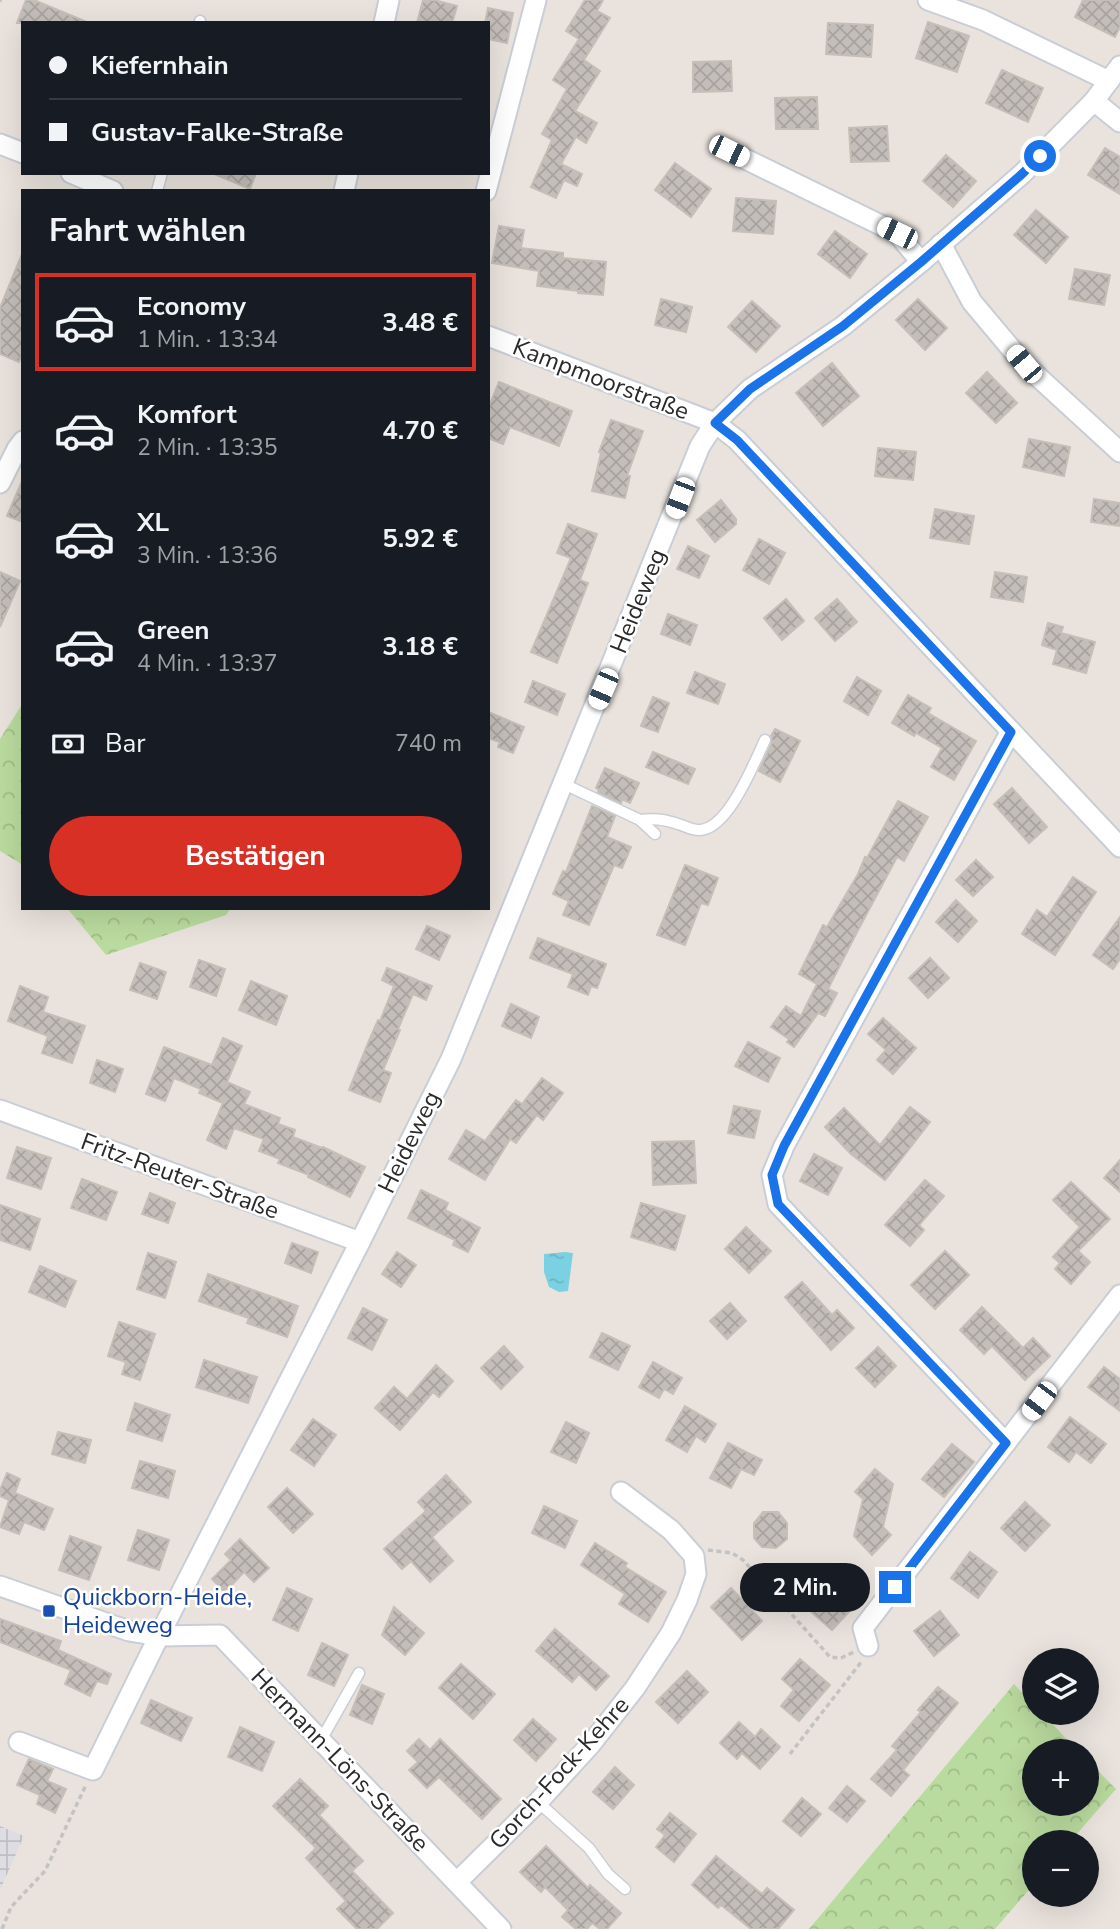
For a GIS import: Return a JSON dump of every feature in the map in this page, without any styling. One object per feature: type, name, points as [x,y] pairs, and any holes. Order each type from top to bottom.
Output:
[{"type":"street","points":[[384,21],[389,0]]},
{"type":"street","points":[[487,189],[536,0]]},
{"type":"street","points":[[928,0],[1114,74]]},
{"type":"street","name":"Heideweg","points":[[93,1770],[451,1059],[700,446],[715,423],[750,389],[843,326],[1022,174],[1094,101],[1114,74]]},
{"type":"street","points":[[1094,101],[1120,122]]},
{"type":"street","points":[[0,144],[21,152]]},
{"type":"street","points":[[729,151],[897,233],[921,262]]},
{"type":"street","points":[[76,175],[108,189]]},
{"type":"street","points":[[941,244],[971,302],[1024,364],[1120,452]]},
{"type":"street","name":"Kampmoorstraße","points":[[490,337],[715,423],[737,440],[1120,847]]},
{"type":"street","points":[[0,483],[21,444]]},
{"type":"street","points":[[1006,1443],[778,1204],[772,1175],[784,1146],[1011,732]]},
{"type":"street","name":"Fritz-Reuter-Straße","points":[[0,1110],[360,1242]]},
{"type":"street","points":[[869,1646],[863,1628],[1120,1295]]},
{"type":"street","points":[[621,1492],[671,1530],[694,1556]]},
{"type":"street","name":"Gorch-Fock-Kehre","points":[[457,1882],[538,1802],[598,1735],[635,1688],[671,1633],[687,1600],[696,1574],[694,1556]]},
{"type":"street","name":"Hermann-Löns-Straße","points":[[0,1586],[128,1631],[159,1636],[220,1634],[501,1929]]},
{"type":"street","points":[[19,1742],[93,1770]]},
{"type":"lane","points":[[640,820],[655,818],[690,829],[709,828],[737,799],[765,740]]},
{"type":"lane","points":[[564,784],[640,820],[654,834]]},
{"type":"lane","points":[[321,1740],[359,1673]]},
{"type":"lane","points":[[538,1802],[589,1848],[608,1874],[625,1889]]},
{"type":"path","points":[[694,1556],[705,1550],[718,1550],[732,1553],[743,1560],[830,1657],[841,1658],[869,1646]]},
{"type":"path","points":[[790,1754],[860,1664],[869,1646]]},
{"type":"path","points":[[2,1929],[11,1907],[45,1871],[93,1770]]},
{"type":"shaded area","points":[[0,1826],[24,1836],[0,1890]]},
{"type":"green space","points":[[21,706],[21,864],[0,851],[0,739]]},
{"type":"green space","points":[[69,910],[230,910],[226,915],[106,955]]},
{"type":"green space","points":[[1014,1684],[1022,1693],[1022,1725],[1053,1725],[1067,1739],[1022,1739],[1022,1816],[1092,1816],[1080,1830],[1022,1830],[1022,1898],[995,1929],[809,1929]]},
{"type":"green space","points":[[1099,1772],[1116,1789],[1099,1809]]},
{"type":"water","points":[[573,1253],[568,1291],[559,1292],[549,1287],[544,1272],[544,1254]]},
{"type":"building","points":[[26,0],[34,0],[84,21],[21,21],[17,23]]},
{"type":"building","points":[[423,0],[457,6],[453,21],[418,21]]},
{"type":"building","points":[[585,0],[603,0],[597,11],[610,18],[584,60],[600,71],[575,111],[597,123],[586,143],[576,137],[561,164],[582,174],[577,186],[564,180],[556,198],[531,187],[552,140],[542,134],[567,89],[553,80],[579,39],[566,31]]},
{"type":"building","points":[[1083,0],[1120,0],[1120,27],[1115,37],[1075,17]]},
{"type":"building","points":[[488,8],[513,13],[507,43],[490,39],[490,21],[485,21]]},
{"type":"building","points":[[928,22],[969,36],[957,72],[916,58]]},
{"type":"building","points":[[828,23],[873,25],[871,57],[826,54]]},
{"type":"building","points":[[731,61],[732,91],[693,92],[693,62]]},
{"type":"building","points":[[1002,70],[1043,88],[1028,122],[986,103]]},
{"type":"building","points":[[817,97],[818,129],[776,129],[775,98]]},
{"type":"building","points":[[887,126],[889,161],[851,162],[849,128]]},
{"type":"building","points":[[1105,148],[1120,157],[1120,194],[1088,175]]},
{"type":"building","points":[[946,155],[976,181],[953,207],[923,181]]},
{"type":"building","points":[[675,163],[711,189],[691,217],[655,190]]},
{"type":"building","points":[[217,175],[255,175],[250,189]]},
{"type":"building","points":[[736,198],[776,201],[773,234],[733,231]]},
{"type":"building","points":[[1036,210],[1068,237],[1046,263],[1014,235]]},
{"type":"building","points":[[499,226],[524,230],[521,248],[563,253],[563,258],[606,262],[603,295],[537,286],[539,271],[492,263]]},
{"type":"building","points":[[835,231],[867,254],[850,278],[818,254]]},
{"type":"building","points":[[21,256],[19,362],[0,354],[0,308]]},
{"type":"building","points":[[1075,269],[1110,275],[1104,305],[1069,299]]},
{"type":"building","points":[[661,299],[692,307],[686,332],[655,325]]},
{"type":"building","points":[[918,299],[947,328],[925,350],[896,320]]},
{"type":"building","points":[[752,301],[780,326],[756,352],[728,327]]},
{"type":"building","points":[[832,363],[859,396],[823,426],[796,393]]},
{"type":"building","points":[[987,372],[1017,403],[996,423],[966,393]]},
{"type":"building","points":[[499,382],[572,411],[559,446],[510,427],[503,444],[490,439],[490,404]]},
{"type":"building","points":[[611,420],[643,431],[627,476],[630,476],[625,498],[592,491],[601,453],[599,452]]},
{"type":"building","points":[[1029,439],[1070,447],[1064,476],[1023,467]]},
{"type":"building","points":[[878,448],[916,452],[913,480],[875,476]]},
{"type":"building","points":[[21,484],[21,521],[7,516]]},
{"type":"building","points":[[1094,499],[1120,503],[1120,526],[1091,522]]},
{"type":"building","points":[[721,500],[736,519],[736,524],[715,542],[697,520]]},
{"type":"building","points":[[935,509],[974,516],[969,544],[930,538]]},
{"type":"building","points":[[568,524],[597,534],[580,580],[588,583],[557,663],[531,652],[571,558],[557,553]]},
{"type":"building","points":[[759,539],[785,553],[769,584],[743,570]]},
{"type":"building","points":[[688,546],[709,556],[699,578],[677,569]]},
{"type":"building","points":[[0,572],[20,581],[0,627]]},
{"type":"building","points":[[995,572],[1027,577],[1023,602],[991,597]]},
{"type":"building","points":[[786,599],[804,621],[782,640],[764,618]]},
{"type":"building","points":[[837,599],[857,622],[835,641],[815,618]]},
{"type":"building","points":[[668,614],[697,625],[690,645],[661,634]]},
{"type":"building","points":[[1048,623],[1063,627],[1061,633],[1095,642],[1086,673],[1053,664],[1057,650],[1042,645]]},
{"type":"building","points":[[695,672],[725,684],[718,704],[687,693]]},
{"type":"building","points":[[857,677],[881,691],[868,715],[844,701]]},
{"type":"building","points":[[533,681],[565,694],[557,715],[525,702]]},
{"type":"building","points":[[908,695],[931,708],[928,713],[976,741],[954,780],[931,767],[942,748],[892,723]]},
{"type":"building","points":[[653,697],[669,703],[658,732],[641,726]]},
{"type":"building","points":[[490,713],[524,727],[513,753],[498,747],[500,742],[490,739]]},
{"type":"building","points":[[775,729],[800,741],[780,782],[759,771],[772,743],[771,736]]},
{"type":"building","points":[[653,752],[695,769],[688,784],[646,767]]},
{"type":"building","points":[[605,768],[639,783],[630,803],[622,799],[621,803],[598,792],[596,788]]},
{"type":"building","points":[[1012,788],[1047,827],[1029,843],[994,804]]},
{"type":"building","points":[[898,801],[928,817],[904,861],[897,857],[856,934],[828,989],[837,993],[825,1016],[818,1013],[794,1047],[787,1042],[789,1039],[771,1027],[786,1006],[801,1016],[817,984],[799,974],[823,925],[827,927]]},
{"type":"building","points":[[592,806],[615,816],[607,837],[631,847],[622,868],[614,865],[589,925],[563,915],[569,901],[553,894],[563,871],[566,872]]},
{"type":"building","points":[[976,860],[993,877],[973,896],[956,880]]},
{"type":"building","points":[[685,865],[718,878],[708,905],[701,903],[685,945],[657,935]]},
{"type":"building","points":[[1073,877],[1096,892],[1055,955],[1022,934],[1037,910],[1047,917]]},
{"type":"building","points":[[956,900],[977,921],[958,942],[936,922]]},
{"type":"building","points":[[1120,917],[1120,959],[1113,969],[1093,955]]},
{"type":"building","points":[[427,926],[450,936],[439,960],[416,949]]},
{"type":"building","points":[[538,938],[606,964],[597,988],[591,986],[588,995],[568,987],[573,974],[530,958]]},
{"type":"building","points":[[930,958],[949,978],[928,998],[909,978]]},
{"type":"building","points":[[199,960],[225,969],[216,996],[190,987]]},
{"type":"building","points":[[140,963],[166,972],[157,999],[130,990]]},
{"type":"building","points":[[387,968],[432,986],[426,1000],[413,994],[383,1070],[391,1073],[380,1102],[349,1090],[394,986],[382,980]]},
{"type":"building","points":[[251,981],[287,996],[276,1025],[239,1010]]},
{"type":"building","points":[[20,986],[48,997],[43,1012],[85,1026],[72,1063],[42,1053],[48,1036],[8,1021]]},
{"type":"building","points":[[511,1004],[539,1017],[531,1038],[502,1026]]},
{"type":"building","points":[[883,1018],[916,1048],[893,1074],[877,1060],[886,1050],[868,1034]]},
{"type":"building","points":[[223,1038],[242,1046],[227,1082],[250,1092],[244,1104],[280,1118],[278,1124],[295,1130],[293,1137],[323,1147],[365,1167],[350,1197],[308,1177],[309,1175],[278,1163],[280,1159],[259,1151],[264,1139],[234,1128],[226,1149],[207,1140],[223,1103],[199,1093],[201,1089],[174,1078],[165,1101],[146,1094],[164,1047],[212,1065]]},
{"type":"building","points":[[748,1042],[780,1058],[768,1082],[735,1066]]},
{"type":"building","points":[[97,1060],[123,1069],[115,1092],[90,1083]]},
{"type":"building","points":[[542,1078],[563,1093],[543,1120],[537,1115],[516,1143],[510,1139],[485,1180],[449,1159],[466,1130],[485,1141],[516,1100],[522,1104]]},
{"type":"building","points":[[734,1106],[760,1111],[754,1138],[728,1133]]},
{"type":"building","points":[[910,1107],[930,1122],[885,1180],[851,1154],[825,1127],[844,1108],[880,1145]]},
{"type":"building","points":[[694,1141],[696,1183],[653,1185],[652,1142]]},
{"type":"building","points":[[17,1147],[51,1158],[41,1189],[7,1178]]},
{"type":"building","points":[[814,1154],[842,1168],[828,1195],[800,1181]]},
{"type":"building","points":[[1120,1160],[1120,1192],[1104,1178]]},
{"type":"building","points":[[82,1179],[117,1192],[106,1220],[71,1208]]},
{"type":"building","points":[[925,1180],[944,1196],[919,1225],[924,1230],[910,1246],[885,1225]]},
{"type":"building","points":[[1071,1182],[1110,1219],[1078,1251],[1090,1262],[1071,1284],[1055,1269],[1060,1263],[1053,1257],[1080,1227],[1053,1200]]},
{"type":"building","points":[[421,1190],[448,1203],[445,1210],[480,1228],[468,1252],[453,1245],[455,1240],[408,1218]]},
{"type":"building","points":[[150,1193],[175,1203],[168,1223],[142,1214]]},
{"type":"building","points":[[641,1203],[685,1216],[675,1250],[631,1237]]},
{"type":"building","points":[[0,1205],[40,1219],[30,1250],[0,1240]]},
{"type":"building","points":[[746,1227],[771,1251],[749,1273],[725,1249]]},
{"type":"building","points":[[292,1243],[318,1252],[311,1273],[285,1263]]},
{"type":"building","points":[[945,1251],[969,1275],[935,1309],[911,1285]]},
{"type":"building","points":[[397,1252],[416,1265],[401,1287],[382,1274]]},
{"type":"building","points":[[148,1253],[176,1262],[165,1298],[137,1289]]},
{"type":"building","points":[[40,1266],[76,1281],[65,1307],[29,1292]]},
{"type":"building","points":[[208,1274],[298,1306],[287,1337],[247,1323],[249,1318],[199,1301]]},
{"type":"building","points":[[802,1282],[832,1315],[837,1310],[854,1328],[831,1350],[785,1297]]},
{"type":"building","points":[[730,1303],[746,1321],[727,1339],[710,1321]]},
{"type":"building","points":[[982,1307],[1023,1348],[1033,1338],[1050,1356],[1025,1380],[992,1346],[984,1354],[960,1330]]},
{"type":"building","points":[[363,1308],[387,1320],[372,1350],[348,1338]]},
{"type":"building","points":[[119,1322],[155,1334],[140,1380],[122,1374],[126,1362],[108,1356]]},
{"type":"building","points":[[602,1333],[630,1346],[618,1370],[590,1357]]},
{"type":"building","points":[[504,1346],[523,1367],[501,1389],[481,1368]]},
{"type":"building","points":[[878,1347],[896,1366],[875,1387],[856,1368]]},
{"type":"building","points":[[204,1360],[257,1377],[248,1403],[196,1387]]},
{"type":"building","points":[[653,1362],[682,1378],[673,1394],[664,1389],[659,1398],[639,1387]]},
{"type":"building","points":[[436,1365],[453,1381],[439,1397],[433,1392],[400,1430],[375,1408],[394,1387],[407,1399]]},
{"type":"building","points":[[1104,1367],[1120,1379],[1120,1411],[1088,1387]]},
{"type":"building","points":[[135,1403],[170,1415],[162,1441],[127,1430]]},
{"type":"building","points":[[685,1406],[716,1424],[705,1442],[696,1436],[687,1452],[666,1440]]},
{"type":"building","points":[[1070,1417],[1106,1444],[1091,1463],[1076,1452],[1069,1462],[1048,1447]]},
{"type":"building","points":[[313,1419],[336,1435],[314,1466],[291,1450]]},
{"type":"building","points":[[566,1422],[589,1433],[576,1463],[551,1452]]},
{"type":"building","points":[[58,1432],[91,1440],[85,1463],[52,1454]]},
{"type":"building","points":[[728,1443],[762,1460],[754,1475],[741,1469],[731,1488],[710,1478]]},
{"type":"building","points":[[952,1444],[974,1462],[944,1497],[922,1479]]},
{"type":"building","points":[[140,1461],[175,1471],[168,1498],[132,1488]]},
{"type":"building","points":[[875,1469],[893,1484],[883,1527],[891,1535],[872,1555],[854,1536],[863,1499],[855,1492]]},
{"type":"building","points":[[7,1473],[20,1479],[15,1493],[53,1509],[44,1530],[24,1522],[19,1534],[0,1527],[9,1500],[0,1496]]},
{"type":"building","points":[[446,1475],[471,1502],[432,1537],[453,1561],[430,1582],[411,1561],[402,1569],[384,1549],[426,1511],[418,1502]]},
{"type":"building","points":[[287,1488],[313,1514],[293,1533],[268,1507]]},
{"type":"building","points":[[1025,1502],[1050,1525],[1025,1551],[1001,1528]]},
{"type":"building","points":[[544,1506],[577,1521],[565,1548],[532,1533]]},
{"type":"building","points":[[763,1512],[778,1512],[787,1523],[787,1539],[776,1548],[762,1547],[754,1538],[754,1523]]},
{"type":"building","points":[[138,1530],[169,1540],[159,1570],[128,1560]]},
{"type":"building","points":[[70,1536],[101,1547],[89,1580],[59,1570]]},
{"type":"building","points":[[240,1539],[269,1568],[254,1582],[244,1572],[225,1592],[212,1579],[231,1560],[225,1554]]},
{"type":"building","points":[[595,1543],[627,1563],[625,1567],[666,1592],[648,1622],[619,1604],[625,1594],[581,1565]]},
{"type":"building","points":[[970,1552],[997,1572],[978,1598],[951,1578]]},
{"type":"building","points":[[822,1574],[856,1604],[832,1630],[808,1609],[814,1603],[804,1594]]},
{"type":"building","points":[[287,1588],[312,1599],[298,1631],[273,1620]]},
{"type":"building","points":[[731,1588],[762,1621],[742,1640],[711,1607]]},
{"type":"building","points":[[394,1607],[424,1633],[405,1655],[382,1635]]},
{"type":"building","points":[[940,1611],[959,1635],[934,1656],[914,1631]]},
{"type":"building","points":[[0,1619],[61,1641],[58,1650],[111,1674],[107,1684],[97,1681],[90,1696],[65,1684],[71,1670],[0,1642]]},
{"type":"building","points":[[555,1629],[609,1676],[596,1690],[579,1674],[572,1682],[536,1651]]},
{"type":"building","points":[[322,1643],[348,1655],[334,1686],[308,1675]]},
{"type":"building","points":[[800,1659],[830,1685],[799,1721],[781,1706],[794,1690],[782,1679]]},
{"type":"building","points":[[461,1664],[495,1694],[473,1719],[439,1688]]},
{"type":"building","points":[[687,1671],[708,1692],[678,1723],[656,1702]]},
{"type":"building","points":[[362,1685],[384,1694],[372,1724],[350,1715]]},
{"type":"building","points":[[938,1687],[958,1703],[903,1770],[909,1775],[891,1796],[871,1779],[897,1750],[892,1746]]},
{"type":"building","points":[[151,1700],[192,1718],[181,1741],[141,1723]]},
{"type":"building","points":[[533,1719],[556,1739],[536,1761],[514,1740]]},
{"type":"building","points":[[739,1722],[755,1737],[761,1729],[780,1747],[760,1769],[742,1753],[737,1759],[720,1743]]},
{"type":"building","points":[[240,1727],[274,1742],[262,1771],[228,1757]]},
{"type":"building","points":[[419,1739],[430,1750],[440,1739],[501,1799],[482,1819],[439,1777],[427,1788],[409,1770],[418,1762],[407,1751]]},
{"type":"building","points":[[29,1759],[53,1769],[47,1781],[66,1789],[55,1813],[37,1804],[40,1795],[17,1785]]},
{"type":"building","points":[[615,1767],[634,1785],[613,1809],[593,1792]]},
{"type":"building","points":[[300,1779],[328,1806],[319,1815],[363,1861],[352,1871],[393,1913],[377,1929],[357,1929],[337,1909],[346,1901],[306,1858],[316,1848],[273,1806]]},
{"type":"building","points":[[847,1786],[865,1801],[847,1822],[829,1808]]},
{"type":"building","points":[[802,1798],[821,1814],[801,1836],[783,1821]]},
{"type":"building","points":[[670,1813],[696,1834],[674,1862],[656,1847],[665,1835],[657,1829]]},
{"type":"building","points":[[546,1846],[588,1888],[590,1885],[621,1913],[607,1929],[600,1929],[592,1923],[587,1929],[576,1929],[562,1917],[568,1910],[545,1887],[541,1892],[520,1872]]},
{"type":"building","points":[[716,1856],[762,1894],[767,1888],[794,1910],[778,1929],[751,1929],[721,1905],[718,1908],[692,1885]]},
{"type":"place","name":"Quickborn-Heide, Heideweg","points":[[49,1611]]},
{"type":"route","points":[[895,1587],[1006,1443],[778,1204],[772,1175],[784,1146],[1011,732],[737,440],[715,423],[750,389],[843,326],[921,262],[1040,156]]}]
